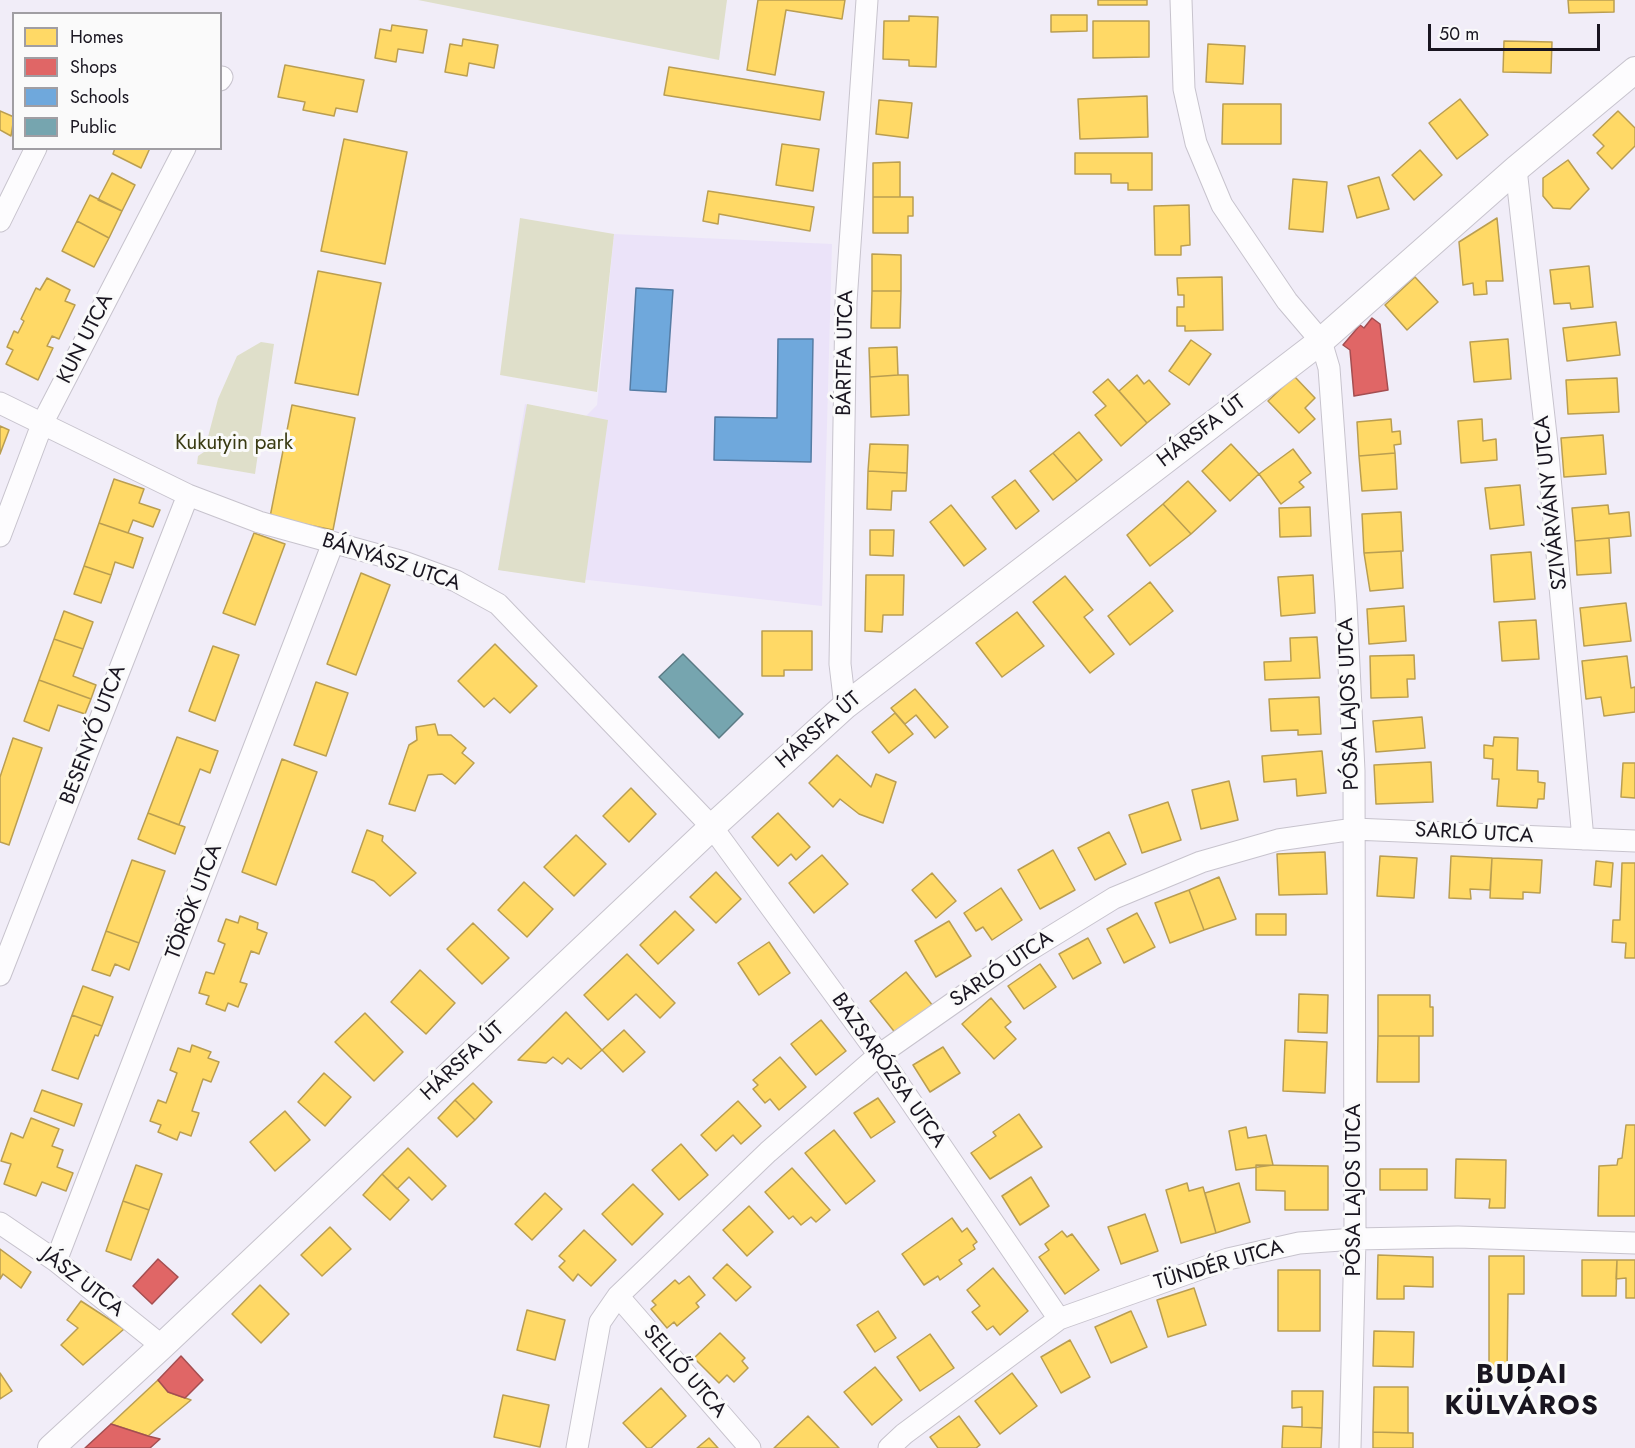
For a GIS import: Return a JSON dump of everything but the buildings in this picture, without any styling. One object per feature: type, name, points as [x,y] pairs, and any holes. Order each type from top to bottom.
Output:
[{"type":"street","name":"BÁRTFA UTCA","points":[[845,706],[840,664],[846,302],[867,0]]},
{"type":"street","name":"PÓSA LAJOS UTCA","points":[[1181,0],[1184,89],[1196,143],[1222,205],[1287,301],[1321,341],[1329,368],[1346,603],[1354,829],[1355,1239],[1350,1448]]},
{"type":"street","name":"HÁRSFA ÚT","points":[[51,1448],[712,827],[845,706],[1321,341],[1516,169],[1635,70]]},
{"type":"street","points":[[0,221],[35,150]]},
{"type":"street","name":"KUN UTCA","points":[[0,536],[44,422],[184,150]]},
{"type":"street","name":"SZIVÁRVÁNY UTCA","points":[[1516,169],[1547,444],[1583,839]]},
{"type":"street","name":"BÁNYÁSZ UTCA","points":[[0,403],[44,422],[133,470],[188,495],[259,522],[456,580],[498,604],[712,827]]},
{"type":"street","name":"BESENYŐ UTCA","points":[[0,975],[188,495]]},
{"type":"street","name":"TÖRÖK UTCA","points":[[56,1261],[333,543]]},
{"type":"street","name":"BAZSARÓZSA UTCA","points":[[712,827],[879,1055],[1059,1319]]},
{"type":"street","name":"SARLÓ UTCA","points":[[577,1448],[600,1322],[618,1296],[768,1152],[879,1055],[1023,954],[1114,898],[1212,859],[1278,840],[1354,829],[1635,841]]},
{"type":"street","name":"JÁSZ UTCA","points":[[0,1223],[56,1261],[162,1346]]},
{"type":"street","name":"TÜNDÉR UTCA","points":[[889,1448],[913,1427],[1059,1319],[1228,1259],[1299,1244],[1355,1239],[1458,1237],[1635,1243]]},
{"type":"street","name":"SELLŐ UTCA","points":[[618,1296],[750,1448]]},
{"type":"shaded area","points":[[614,234],[832,244],[822,606],[498,570],[525,404],[586,416],[597,405]]},
{"type":"green space","points":[[418,0],[727,0],[719,60]]},
{"type":"green space","points":[[520,218],[614,234],[597,392],[500,375]]},
{"type":"green space","name":"Kukutyin park","points":[[261,342],[274,344],[255,474],[197,464],[198,456],[204,452],[218,399],[237,356]]},
{"type":"green space","points":[[527,404],[608,420],[585,583],[498,570]]},
{"type":"district","name":"BUDAI KÜLVÁROS","points":[[1522,1392]]}]
